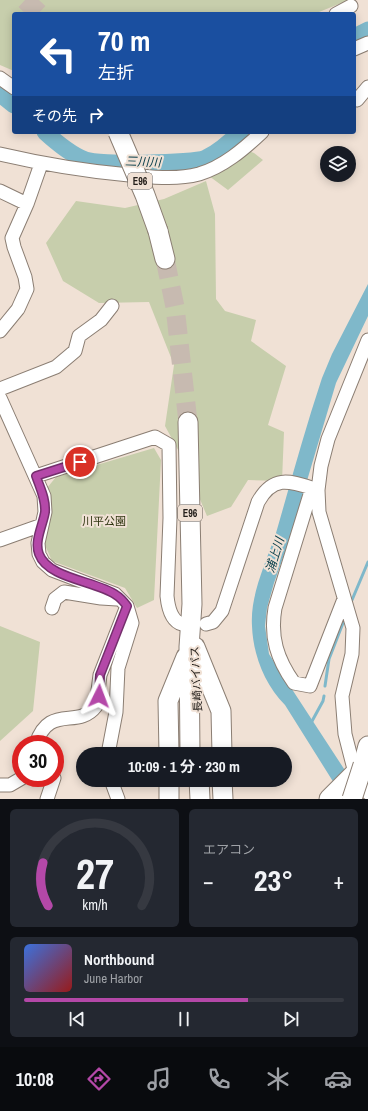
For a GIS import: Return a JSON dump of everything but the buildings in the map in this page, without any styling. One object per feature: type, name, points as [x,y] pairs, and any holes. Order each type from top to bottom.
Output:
[{"type":"highway","name":"E96","points":[[119,134],[141,183],[158,232],[165,259]]},
{"type":"highway","name":"長崎バイパス","points":[[188,422],[192,604],[190,747]]},
{"type":"highway","name":"長崎バイパス","points":[[192,647],[199,747]]},
{"type":"highway","points":[[168,747],[168,701],[192,647]]},
{"type":"highway","points":[[192,647],[220,711],[222,747]]},
{"type":"highway","points":[[352,799],[368,746]]},
{"type":"highway","points":[[331,796],[361,770]]},
{"type":"highway","points":[[357,799],[361,770]]},
{"type":"highway","points":[[169,787],[169,799]]},
{"type":"highway","points":[[191,787],[192,799]]},
{"type":"highway","points":[[200,787],[200,799]]},
{"type":"highway","points":[[222,787],[222,799]]},
{"type":"street","points":[[340,12],[351,6]]},
{"type":"street","points":[[356,48],[368,43]]},
{"type":"street","points":[[0,78],[12,87]]},
{"type":"street","points":[[360,102],[368,86]]},
{"type":"street","points":[[0,154],[41,164],[108,173],[175,178],[200,173],[223,164],[260,134]]},
{"type":"street","points":[[0,331],[18,309],[28,289],[6,238],[27,204],[41,164]]},
{"type":"street","points":[[0,191],[27,204]]},
{"type":"street","points":[[0,389],[56,367],[75,351],[78,336],[101,320],[112,306]]},
{"type":"street","points":[[344,598],[310,686],[294,683],[282,666],[276,648],[272,624],[275,608],[315,489],[328,439],[368,340]]},
{"type":"street","points":[[0,398],[36,476],[44,501],[42,525],[38,543],[39,554],[43,562],[52,570],[115,594],[124,602],[132,623],[118,668],[116,707],[109,747]]},
{"type":"street","points":[[36,476],[155,437],[169,445],[170,518],[167,596],[168,605],[173,618],[178,623],[182,624]]},
{"type":"street","points":[[206,624],[214,622],[222,611],[260,498],[273,484],[282,481],[315,489]]},
{"type":"street","points":[[315,489],[319,512],[353,628],[352,654],[342,696],[345,734],[361,770],[368,793]]},
{"type":"street","points":[[0,540],[42,525]]},
{"type":"street","points":[[52,608],[54,599],[64,592],[124,602]]},
{"type":"street","points":[[40,735],[44,728],[52,721],[87,715],[96,706],[100,675],[124,602]]},
{"type":"street","points":[[0,785],[12,784]]},
{"type":"street","points":[[47,799],[51,787]]},
{"type":"street","points":[[114,787],[118,799]]},
{"type":"green space","points":[[0,0],[349,0],[319,12],[12,12],[12,70],[0,65]]},
{"type":"green space","points":[[246,150],[254,153],[263,160],[228,190],[209,176]]},
{"type":"green space","points":[[206,181],[215,214],[216,299],[225,311],[256,320],[251,341],[286,366],[268,425],[284,432],[282,481],[248,480],[231,507],[207,516],[183,459],[165,426],[174,365],[149,302],[99,303],[63,281],[46,243],[76,201],[125,208],[164,199]]},
{"type":"green space","name":"川平公園","points":[[154,448],[161,460],[154,600],[137,608],[125,588],[52,561],[44,543],[47,488],[56,477]]},
{"type":"green space","points":[[0,626],[40,642],[33,711],[0,741]]},
{"type":"water","name":"浦上川","points":[[368,284],[368,316],[336,383],[290,538],[274,583],[267,608],[265,626],[269,654],[348,775],[350,784],[362,799],[344,799],[261,669],[253,637],[252,614],[256,590],[276,533],[322,378],[332,354]]},
{"type":"waterway","name":"三川川","points":[[356,36],[368,30]]},
{"type":"waterway","name":"三川川","points":[[0,94],[12,103]]},
{"type":"waterway","name":"三川川","points":[[47,134],[79,158],[93,162],[107,163],[166,163],[198,160],[215,153],[238,134]]},
{"type":"waterway","points":[[352,600],[368,562]]},
{"type":"waterway","points":[[325,686],[329,659],[343,623]]},
{"type":"waterway","points":[[311,723],[323,701],[324,696]]},
{"type":"tunnel","points":[[25,0],[38,12]]},
{"type":"tunnel","points":[[165,259],[175,307],[188,422]]},
{"type":"route","points":[[80,462],[36,476],[44,496],[45,505],[45,512],[38,543],[39,554],[43,562],[52,570],[115,594],[127,606],[100,675],[99,696]]}]
